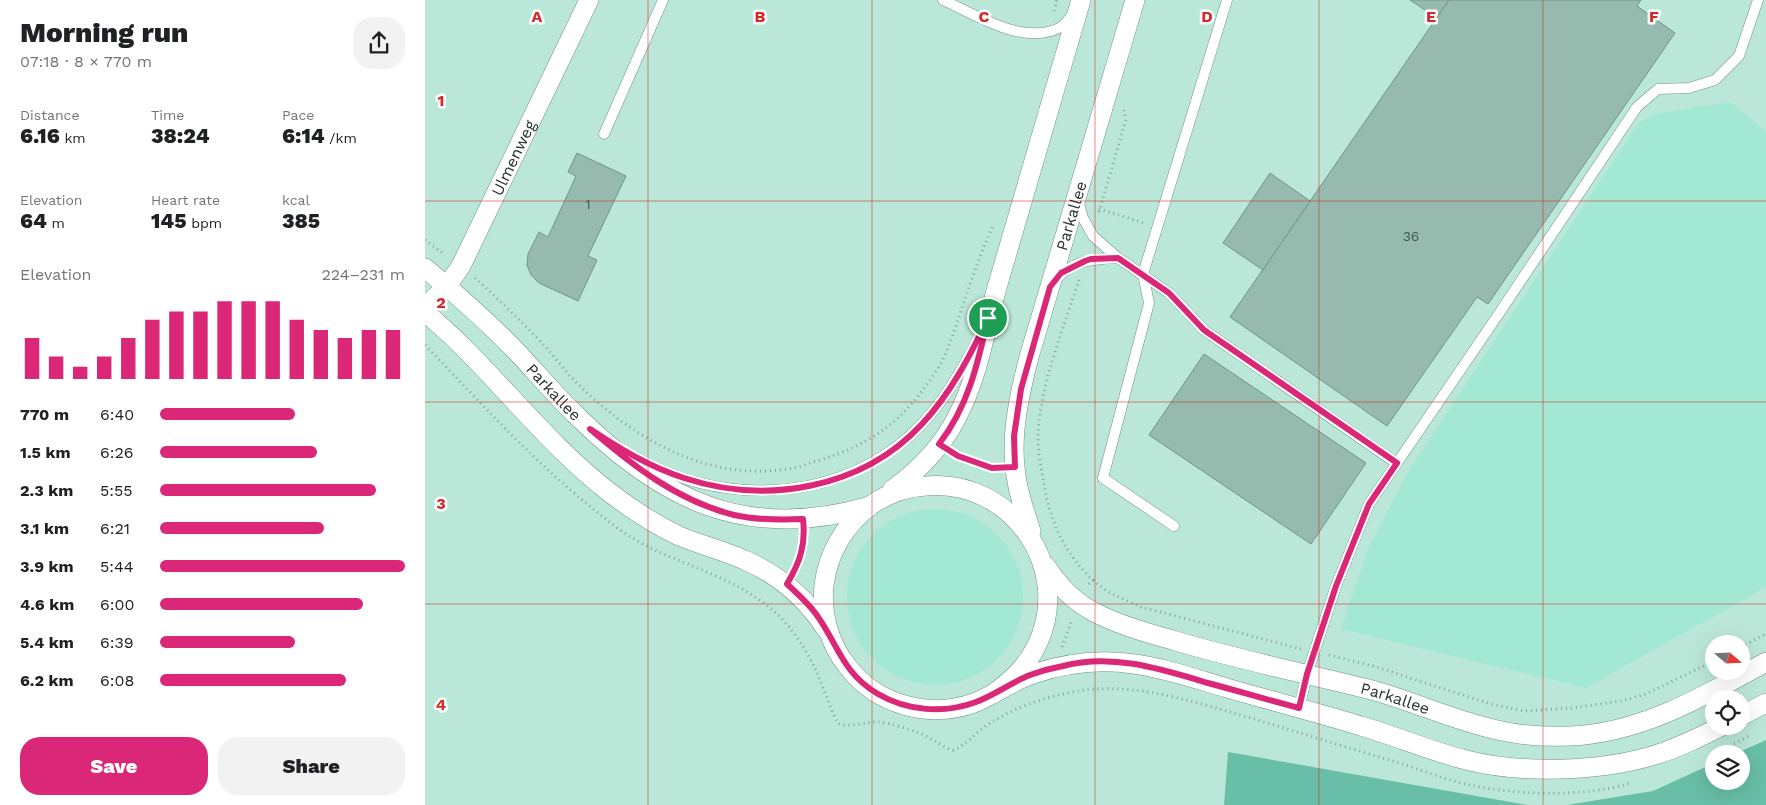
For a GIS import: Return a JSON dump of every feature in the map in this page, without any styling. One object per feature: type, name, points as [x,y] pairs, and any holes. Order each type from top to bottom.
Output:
[{"type":"street","name":"Ulmenweg","points":[[425,307],[447,286],[461,266],[589,0]]},
{"type":"street","name":"Parkallee","points":[[1081,0],[988,318],[972,382],[957,418],[919,468],[855,519],[842,536],[832,554],[823,594],[824,615],[830,635],[840,657],[850,671],[863,683],[892,701],[926,709],[943,709],[961,707],[977,702],[1032,674],[1064,665],[1103,661],[1139,664],[1368,728],[1467,760],[1488,765],[1523,768],[1568,769],[1609,766],[1635,761],[1675,748],[1705,734]]},
{"type":"street","name":"Parkallee","points":[[993,694],[1007,684],[1030,658],[1041,634],[1047,609],[1047,592],[1039,553],[1020,498],[1015,467],[1014,436],[1021,389],[1135,0]]},
{"type":"street","name":"Parkallee","points":[[425,268],[447,286],[513,349],[590,429],[641,470],[685,497],[735,515],[759,518],[803,519],[830,516],[874,504],[895,492],[915,486],[957,487],[977,493],[996,502],[1012,515],[1026,531],[1061,588],[1078,603],[1105,618],[1213,652],[1371,690],[1469,723],[1531,736],[1573,736],[1615,730],[1661,716],[1708,694],[1766,662]]},
{"type":"street","name":"Parkallee","points":[[425,312],[464,347],[564,453],[607,491],[659,526],[746,560],[769,572],[787,584],[805,601],[830,635]]},
{"type":"street","points":[[1750,711],[1766,703]]},
{"type":"lane","points":[[604,134],[663,0]]},
{"type":"lane","points":[[943,0],[998,26],[1015,32],[1031,34],[1047,32],[1062,26],[1073,14],[1081,0]]},
{"type":"lane","points":[[1174,526],[1103,478],[1149,304],[1143,274],[1227,0]]},
{"type":"lane","points":[[1299,708],[1307,674],[1336,586],[1369,504],[1499,315],[1637,107],[1659,89],[1689,88],[1715,80],[1739,56],[1758,0]]},
{"type":"lane","points":[[1077,195],[1083,218],[1093,236],[1118,258],[1169,293],[1204,330],[1397,463]]},
{"type":"lane","points":[[1050,287],[1061,273],[1085,261],[1118,258]]},
{"type":"lane","points":[[590,429],[641,460],[685,478],[716,486],[772,491],[825,483],[861,469],[901,444],[922,424],[958,376],[988,318]]},
{"type":"path","points":[[1047,32],[1057,0]]},
{"type":"path","points":[[1093,236],[1099,209],[1126,120],[1123,106]]},
{"type":"path","points":[[1099,209],[1156,227]]},
{"type":"path","points":[[425,240],[461,266],[541,342],[573,379],[595,400],[643,437],[687,458],[733,470],[755,472],[794,468],[845,452],[885,429],[908,410],[936,371],[949,345],[995,221]]},
{"type":"path","points":[[1085,261],[1045,392],[1038,440],[1040,464],[1049,504],[1063,543],[1073,558],[1093,580],[1108,592],[1141,607],[1373,666],[1491,704],[1524,711],[1572,708],[1621,701],[1646,694],[1705,665]]},
{"type":"path","points":[[425,345],[549,472],[609,521],[625,533],[660,553],[733,583],[752,594],[784,620],[815,667],[838,724],[879,722],[920,733],[953,750],[959,748],[976,732],[1013,711],[1069,692],[1062,649],[1078,603],[1084,590],[1093,580]]},
{"type":"path","points":[[908,410],[922,424]]},
{"type":"path","points":[[939,444],[958,456],[992,468],[1040,464]]},
{"type":"path","points":[[794,468],[799,488]]},
{"type":"path","points":[[787,584],[795,571],[805,538],[803,519]]},
{"type":"path","points":[[1750,642],[1766,634]]},
{"type":"shaded area","points":[[425,0],[1766,0],[1766,805],[425,805]]},
{"type":"shaded area","points":[[1730,102],[1766,131],[1766,587],[1586,688],[1341,629],[1368,549],[1411,467],[1639,122],[1655,114]]},
{"type":"shaded area","points":[[926,509],[944,509],[977,519],[1003,541],[1013,555],[1019,571],[1023,597],[1019,623],[1013,639],[991,665],[977,675],[961,681],[944,685],[926,685],[893,675],[867,653],[857,639],[851,623],[847,606],[847,588],[857,555],[879,529],[893,519],[909,513]]},
{"type":"shaded area","points":[[1766,740],[1766,805],[1567,805],[1653,791],[1705,767],[1705,790],[1750,790],[1750,747]]},
{"type":"shaded area","points":[[1228,752],[1528,805],[1224,805]]},
{"type":"building","points":[[1410,0],[1449,0],[1437,18]]},
{"type":"building","points":[[1449,0],[1641,0],[1637,6],[1675,33],[1488,304],[1477,297],[1387,426],[1230,317]]},
{"type":"building","points":[[577,153],[626,176],[588,256],[597,260],[578,301],[539,283],[531,275],[527,265],[528,254],[539,232],[548,237],[576,176],[568,172]]},
{"type":"building","points":[[1270,173],[1310,201],[1263,270],[1223,243]]},
{"type":"building","points":[[1204,354],[1366,463],[1311,544],[1149,435]]},
{"type":"route","points":[[1118,258],[1169,293],[1204,330],[1397,463],[1369,504],[1336,586],[1307,674],[1299,708],[1160,669],[1139,664],[1103,661],[1080,662],[1032,674],[977,702],[961,707],[926,709],[892,701],[863,683],[850,671],[840,657],[830,635],[817,615],[787,584],[795,571],[805,538],[803,519],[759,518],[735,515],[685,497],[664,486],[641,470],[590,429],[641,460],[685,478],[716,486],[772,491],[825,483],[861,469],[879,459],[901,444],[922,424],[958,376],[988,318],[972,382],[957,418],[939,444],[958,456],[992,468],[1015,467],[1014,436],[1021,389],[1050,287],[1061,273],[1085,261],[1118,258]]}]
